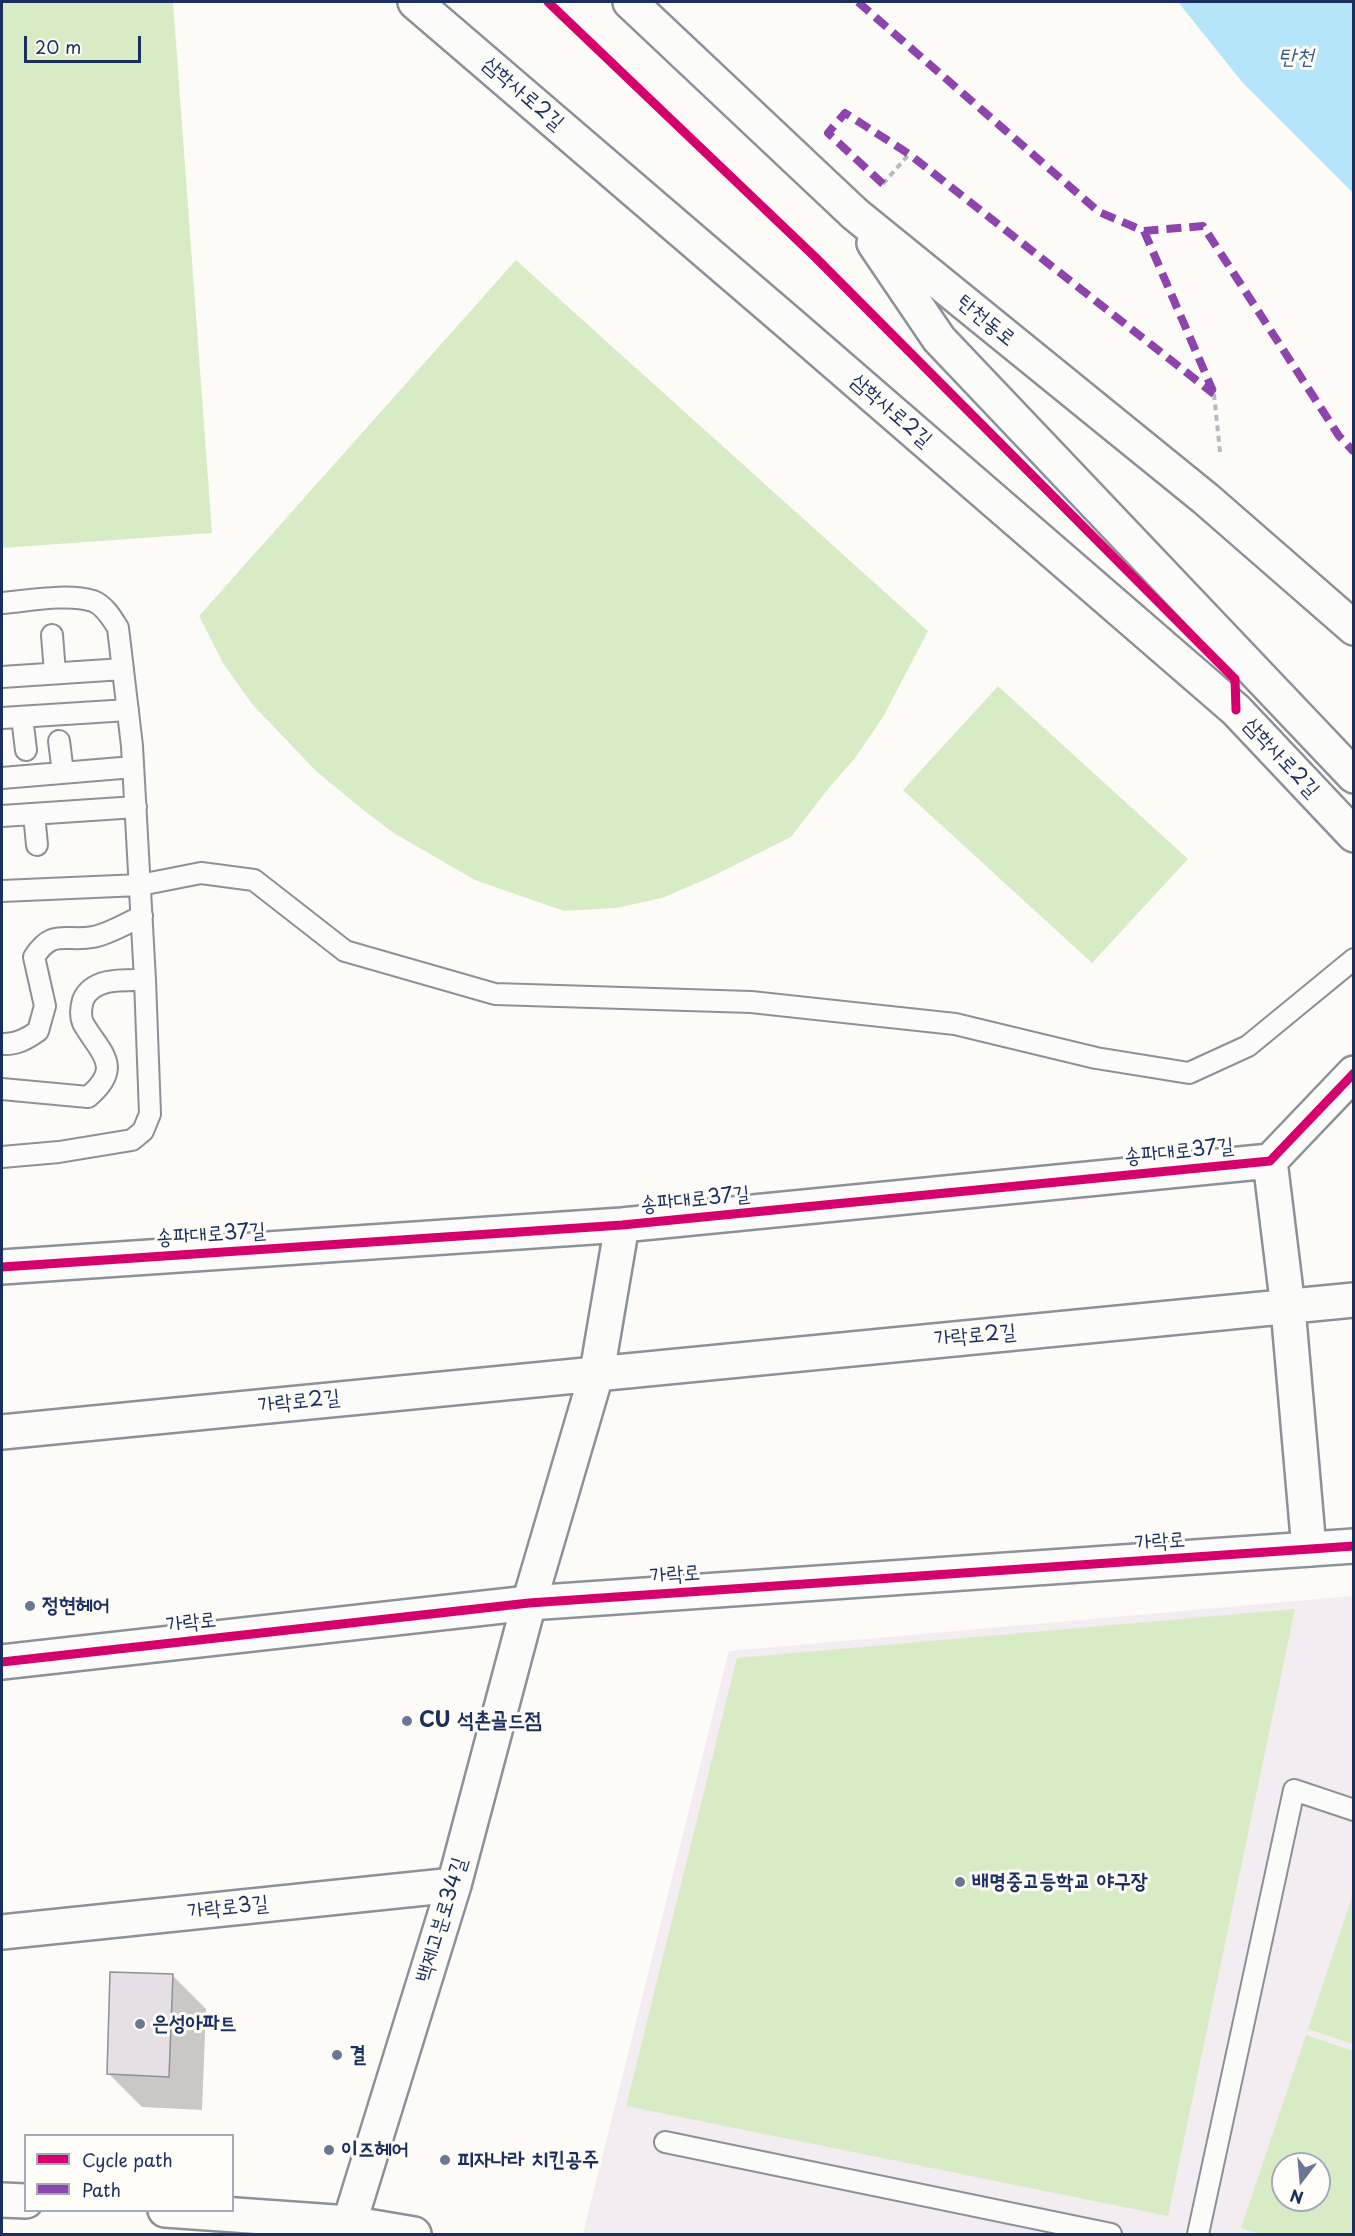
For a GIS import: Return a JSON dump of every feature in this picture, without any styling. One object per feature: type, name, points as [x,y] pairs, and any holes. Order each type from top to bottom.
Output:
[{"type":"street","name":"삼학사로2길","points":[[415,2],[781,315],[1236,710],[1353,835]]},
{"type":"street","name":"탄천동로","points":[[630,2],[855,214],[1206,499],[1353,628]]},
{"type":"street","name":"삼학사로2길","points":[[855,214],[939,339],[1353,776]]},
{"type":"street","points":[[1309,1550],[1288,1306],[1270,1161],[1353,1073]]},
{"type":"street","name":"송파대로37길","points":[[2,1267],[622,1225],[1270,1161]]},
{"type":"street","points":[[529,1603],[597,1372],[622,1225]]},
{"type":"street","name":"가락로2길","points":[[2,1432],[597,1372],[1353,1300]]},
{"type":"street","name":"가락로","points":[[2,1662],[529,1603],[1353,1546]]},
{"type":"street","name":"백제고분로34길","points":[[348,2229],[454,1885],[529,1603]]},
{"type":"street","name":"가락로3길","points":[[2,1932],[454,1885]]},
{"type":"street","points":[[2,2200],[24,2201]]},
{"type":"street","points":[[175,2212],[414,2235]]},
{"type":"lane","points":[[2,603],[68,598],[94,601],[110,615],[118,628],[136,807],[150,1114],[142,1131],[132,1140],[110,1145],[2,1157]]},
{"type":"lane","points":[[52,635],[55,674]]},
{"type":"lane","points":[[2,678],[123,669]]},
{"type":"lane","points":[[2,718],[128,710]]},
{"type":"lane","points":[[22,717],[26,750]]},
{"type":"lane","points":[[59,741],[63,772]]},
{"type":"lane","points":[[2,778],[133,767]]},
{"type":"lane","points":[[2,816],[136,807]]},
{"type":"lane","points":[[34,814],[37,844]]},
{"type":"lane","points":[[2,891],[140,885],[201,873],[254,880],[345,951],[495,994],[751,1002],[955,1024],[1096,1058],[1189,1073],[1248,1046],[1353,959]]},
{"type":"lane","points":[[2,1044],[10,1045],[38,1031],[45,1006],[34,957],[43,943],[58,938],[94,937],[142,916]]},
{"type":"lane","points":[[2,1089],[88,1097],[100,1087],[106,1070],[105,1054],[82,1021],[81,1007],[86,994],[98,985],[107,982],[145,980]]},
{"type":"lane","points":[[1198,2235],[1294,1790],[1353,1810]]},
{"type":"lane","points":[[665,2142],[1111,2235]]},
{"type":"path","points":[[884,184],[909,154]]},
{"type":"path","points":[[1214,394],[1220,452]]},
{"type":"shaded area","name":"배명중고등학교 야구장","points":[[1353,1596],[1353,2234],[583,2234],[729,1651]]},
{"type":"green space","points":[[2,2],[173,2],[212,533],[2,548]]},
{"type":"green space","points":[[516,260],[928,631],[883,717],[855,758],[791,837],[709,878],[662,898],[616,908],[564,911],[475,880],[392,832],[316,771],[252,704],[223,663],[199,616]]},
{"type":"green space","points":[[998,686],[1188,859],[1092,963],[903,790]]},
{"type":"green space","name":"배명중고등학교 야구장","points":[[1295,1609],[1168,2216],[626,2106],[737,1658]]},
{"type":"green space","points":[[1353,1894],[1353,2044],[1308,2029]]},
{"type":"green space","points":[[1306,2035],[1353,2051],[1353,2234],[1260,2234],[1241,2228]]},
{"type":"water","name":"탄천","points":[[1178,2],[1353,2],[1353,193],[1242,82]]},
{"type":"building","name":"은성아파트","points":[[110,1972],[173,1974],[169,2077],[107,2074]]},
{"type":"marked path","points":[[858,2],[1099,212],[1144,231],[1203,226],[1339,436],[1354,452]]},
{"type":"marked path","points":[[883,184],[828,133],[845,113],[909,154],[1214,394]]},
{"type":"marked path","points":[[1144,231],[1213,391]]},
{"type":"cycle path","points":[[548,2],[815,257],[1235,679],[1236,710]]},
{"type":"cycle path","points":[[2,1267],[622,1225],[1270,1161],[1354,1073]]},
{"type":"cycle path","points":[[2,1662],[529,1603],[1354,1546]]},
{"type":"place","name":"정현헤어","points":[[30,1606]]},
{"type":"place","name":"CU 석촌골드점","points":[[407,1721]]},
{"type":"place","name":"배명중고등학교 야구장","points":[[960,1882]]},
{"type":"place","name":"은성아파트","points":[[140,2024]]},
{"type":"place","name":"결","points":[[337,2055]]},
{"type":"place","name":"이즈헤어","points":[[329,2150]]},
{"type":"place","name":"피자나라 치킨공주","points":[[445,2160]]}]
